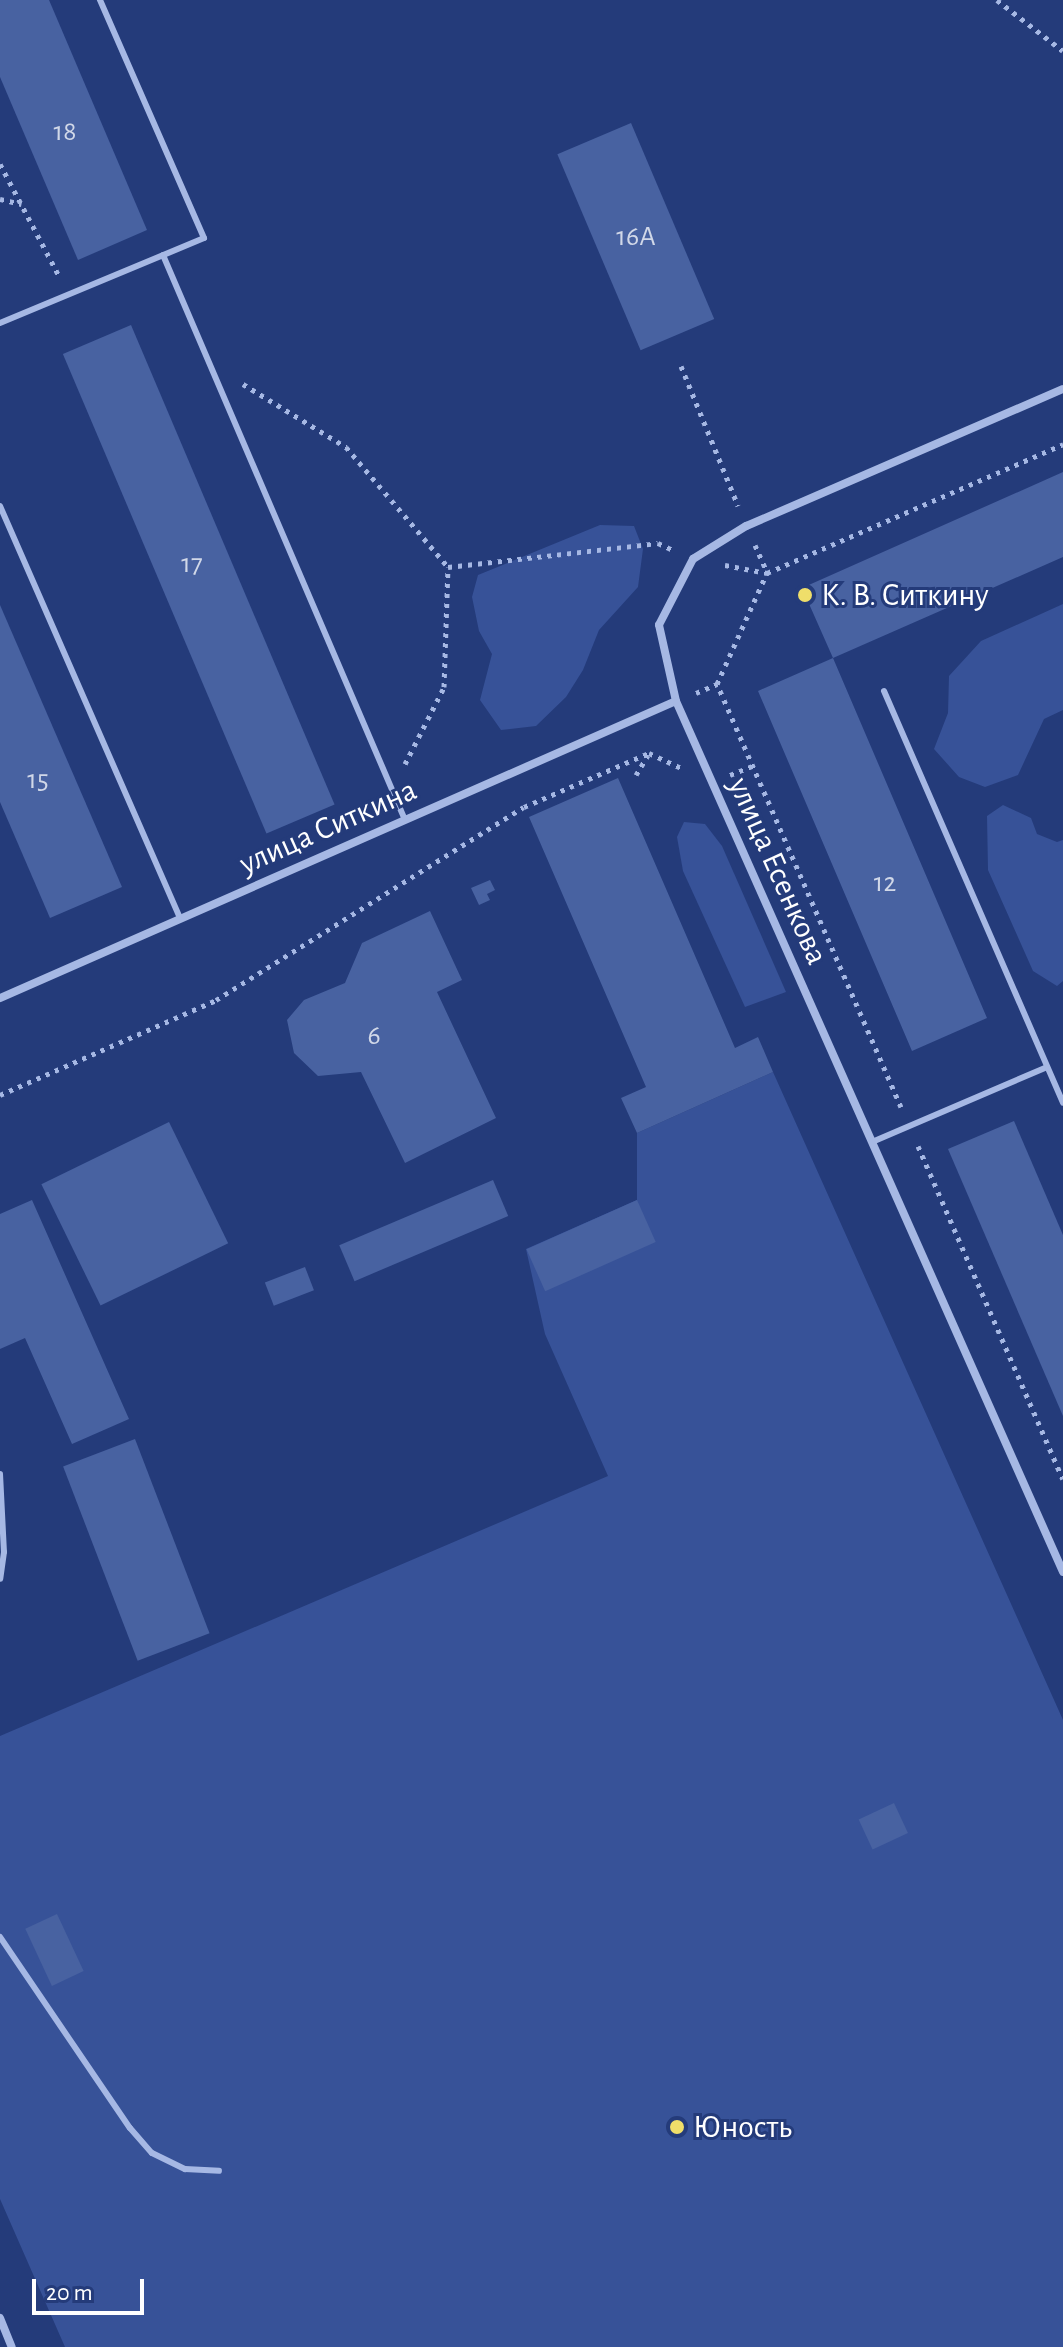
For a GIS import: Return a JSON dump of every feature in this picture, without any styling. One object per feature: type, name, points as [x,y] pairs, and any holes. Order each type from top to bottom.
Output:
[{"type":"street","points":[[693,559],[746,526],[1063,389]]},
{"type":"street","name":"улица Есенкова","points":[[693,559],[659,625],[676,701],[1063,1572]]},
{"type":"street","name":"улица Ситкина","points":[[0,998],[676,701]]},
{"type":"street","points":[[0,2318],[12,2347]]},
{"type":"lane","points":[[0,323],[204,238],[100,0]]},
{"type":"lane","points":[[163,255],[405,820]]},
{"type":"lane","points":[[0,506],[180,918]]},
{"type":"lane","points":[[884,691],[1063,1103]]},
{"type":"lane","points":[[872,1142],[1047,1067]]},
{"type":"lane","points":[[0,1474],[4,1552],[0,1579]]},
{"type":"lane","points":[[0,1937],[130,2128],[152,2153],[185,2169],[219,2171]]},
{"type":"path","points":[[997,0],[1063,51]]},
{"type":"path","points":[[0,164],[69,294]]},
{"type":"path","points":[[0,199],[21,204]]},
{"type":"path","points":[[209,363],[346,447],[448,567],[444,687],[392,790]]},
{"type":"path","points":[[681,366],[767,573],[717,684],[1063,1479]]},
{"type":"path","points":[[448,567],[658,543],[693,559],[767,573],[1063,444]]},
{"type":"path","points":[[0,1095],[216,1000],[524,807],[649,753],[712,782],[752,766]]},
{"type":"path","points":[[636,775],[649,753]]},
{"type":"shaded area","points":[[600,525],[634,526],[643,549],[638,587],[599,630],[583,670],[566,697],[536,726],[501,730],[480,700],[492,654],[479,631],[472,597],[478,575]]},
{"type":"shaded area","points":[[1063,604],[1063,710],[1044,719],[1018,775],[985,787],[959,777],[934,749],[948,713],[949,676],[981,641]]},
{"type":"shaded area","points":[[1003,805],[1031,818],[1037,834],[1057,842],[1063,840],[1063,981],[1057,986],[1033,971],[988,870],[987,816]]},
{"type":"shaded area","points":[[684,822],[705,824],[722,846],[786,992],[745,1007],[683,871],[677,837]]},
{"type":"shaded area","points":[[773,1072],[1063,1720],[1063,2347],[65,2347],[0,2199],[0,1736],[608,1476],[545,1334],[526,1249],[637,1200],[637,1133]]},
{"type":"building","points":[[0,0],[49,0],[147,230],[78,260],[0,77]]},
{"type":"building","points":[[631,123],[714,319],[641,350],[557,154]]},
{"type":"building","points":[[131,325],[335,805],[266,833],[63,354]]},
{"type":"building","points":[[1063,472],[1063,557],[833,658],[802,588]]},
{"type":"building","points":[[0,605],[122,887],[50,918],[0,802]]},
{"type":"building","points":[[833,658],[987,1018],[912,1051],[758,691]]},
{"type":"building","points":[[618,778],[735,1048],[758,1037],[773,1072],[637,1133],[621,1098],[646,1087],[529,817]]},
{"type":"building","points":[[490,880],[495,890],[487,894],[490,900],[479,905],[471,888]]},
{"type":"building","points":[[430,911],[462,980],[437,992],[496,1118],[405,1163],[361,1072],[318,1076],[294,1053],[287,1020],[304,1000],[345,983],[362,943]]},
{"type":"building","points":[[1014,1121],[1063,1235],[1063,1416],[948,1149]]},
{"type":"building","points":[[169,1122],[228,1243],[101,1306],[41,1184]]},
{"type":"building","points":[[493,1180],[508,1216],[355,1281],[339,1245]]},
{"type":"building","points":[[32,1200],[129,1419],[72,1444],[25,1338],[0,1349],[0,1214]]},
{"type":"building","points":[[637,1200],[656,1242],[545,1291],[526,1249]]},
{"type":"building","points":[[305,1267],[314,1290],[274,1306],[265,1282]]},
{"type":"building","points":[[135,1439],[210,1633],[138,1661],[63,1467]]},
{"type":"building","points":[[894,1803],[908,1833],[873,1849],[859,1819]]},
{"type":"building","points":[[57,1914],[84,1971],[52,1986],[25,1929]]},
{"type":"place","name":"К. В. Ситкину","points":[[805,595]]},
{"type":"place","name":"Юность","points":[[677,2127]]}]
